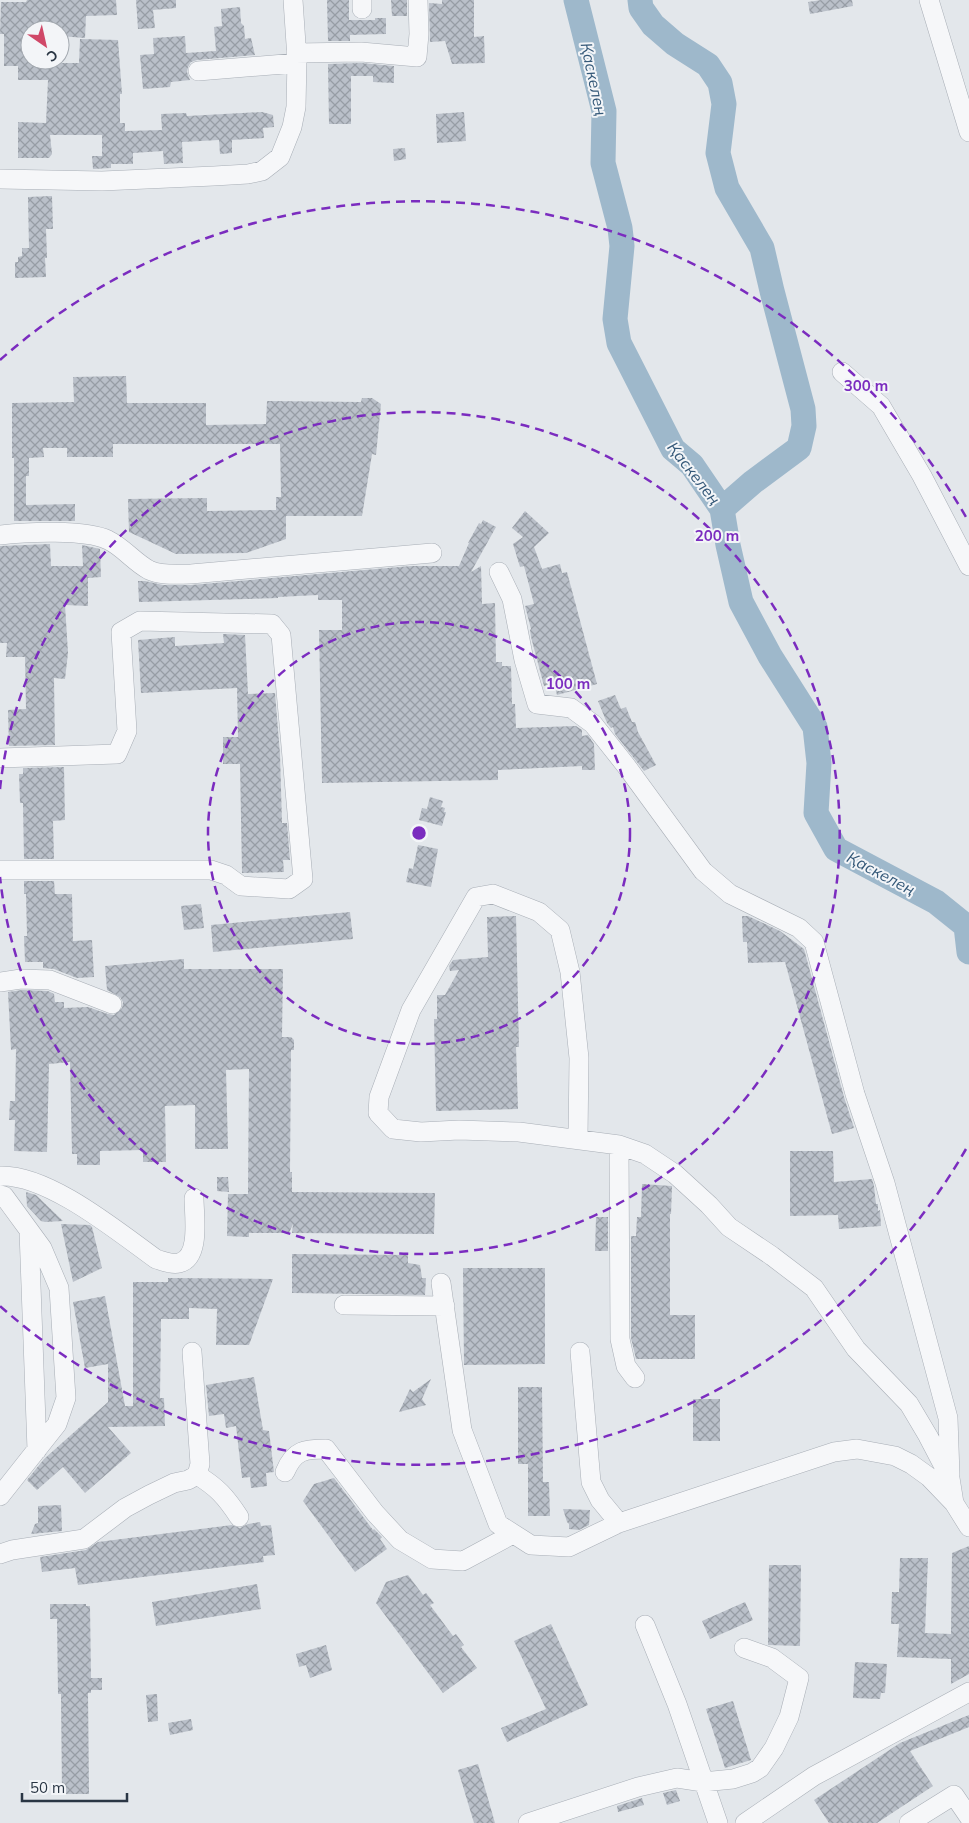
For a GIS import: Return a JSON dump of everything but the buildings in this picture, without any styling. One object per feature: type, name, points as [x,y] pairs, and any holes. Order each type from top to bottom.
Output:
[{"type":"street","points":[[0,179],[102,181],[240,174],[262,171],[280,158],[292,127],[296,107],[297,58],[293,0]]},
{"type":"street","points":[[198,72],[297,58],[361,52],[417,57],[419,34],[418,0]]},
{"type":"street","points":[[929,0],[969,132]]},
{"type":"street","points":[[842,372],[881,406],[922,476],[969,566]]},
{"type":"street","points":[[0,535],[29,532],[100,537],[119,547],[150,570],[159,573],[191,574],[432,553]]},
{"type":"street","points":[[499,572],[512,599],[524,660],[537,704],[571,708],[593,724],[703,871],[730,894],[799,928],[814,942],[855,1094],[885,1183],[948,1418],[950,1478],[954,1503]]},
{"type":"street","points":[[0,758],[117,754],[127,731],[120,632],[140,621],[272,624],[281,635],[303,879],[290,889],[241,886],[226,875],[211,870],[0,870]]},
{"type":"street","points":[[578,1138],[579,1058],[570,972],[560,930],[539,912],[493,894],[476,897],[411,1010],[379,1097],[378,1113],[393,1129],[421,1132],[459,1130],[519,1132],[578,1138],[619,1145],[645,1154],[674,1174],[709,1205],[728,1226],[814,1288],[856,1349],[909,1404],[950,1478]]},
{"type":"street","points":[[0,982],[21,979],[50,980],[112,1004]]},
{"type":"street","points":[[619,1145],[620,1339],[626,1366],[635,1378]]},
{"type":"street","points":[[0,1176],[11,1176],[52,1190],[74,1202],[156,1259],[170,1263],[179,1263],[188,1259],[192,1253],[195,1237],[194,1198]]},
{"type":"street","points":[[0,1195],[4,1196],[42,1248],[59,1288],[66,1398],[57,1424],[0,1496]]},
{"type":"street","points":[[29,1232],[37,1450]]},
{"type":"street","points":[[441,1283],[462,1430],[498,1524],[531,1545],[569,1547],[619,1523],[834,1452],[857,1449],[895,1456],[929,1477],[954,1503],[969,1527]]},
{"type":"street","points":[[344,1305],[445,1306]]},
{"type":"street","points":[[0,1554],[12,1550],[84,1539],[125,1508],[174,1483],[188,1480],[197,1475],[200,1464],[192,1352]]},
{"type":"street","points":[[580,1352],[591,1482],[600,1500],[619,1523]]},
{"type":"street","points":[[285,1472],[290,1460],[307,1449],[326,1449],[375,1512],[400,1540],[432,1560],[463,1561],[513,1534]]},
{"type":"street","points":[[197,1475],[216,1486],[239,1517]]},
{"type":"street","points":[[645,1625],[677,1704],[718,1823]]},
{"type":"street","points":[[528,1823],[638,1787],[677,1778],[703,1782],[733,1779],[752,1773],[760,1768],[774,1748],[789,1717],[799,1678],[772,1658],[744,1648]]},
{"type":"street","points":[[745,1823],[814,1776],[969,1692]]},
{"type":"street","points":[[909,1823],[954,1795],[969,1817]]},
{"type":"waterway","name":"Қаскелең","points":[[576,0],[604,111],[603,163],[620,228],[622,246],[615,319],[619,343],[673,449],[692,465],[722,509],[741,602],[770,656],[815,727],[819,763],[816,813],[836,849],[936,902],[966,926],[969,952]]},
{"type":"waterway","points":[[640,0],[641,8],[653,25],[675,44],[708,65],[720,83],[724,104],[718,153],[727,188],[762,248],[803,409],[804,426],[799,448],[753,482],[722,509]]}]
